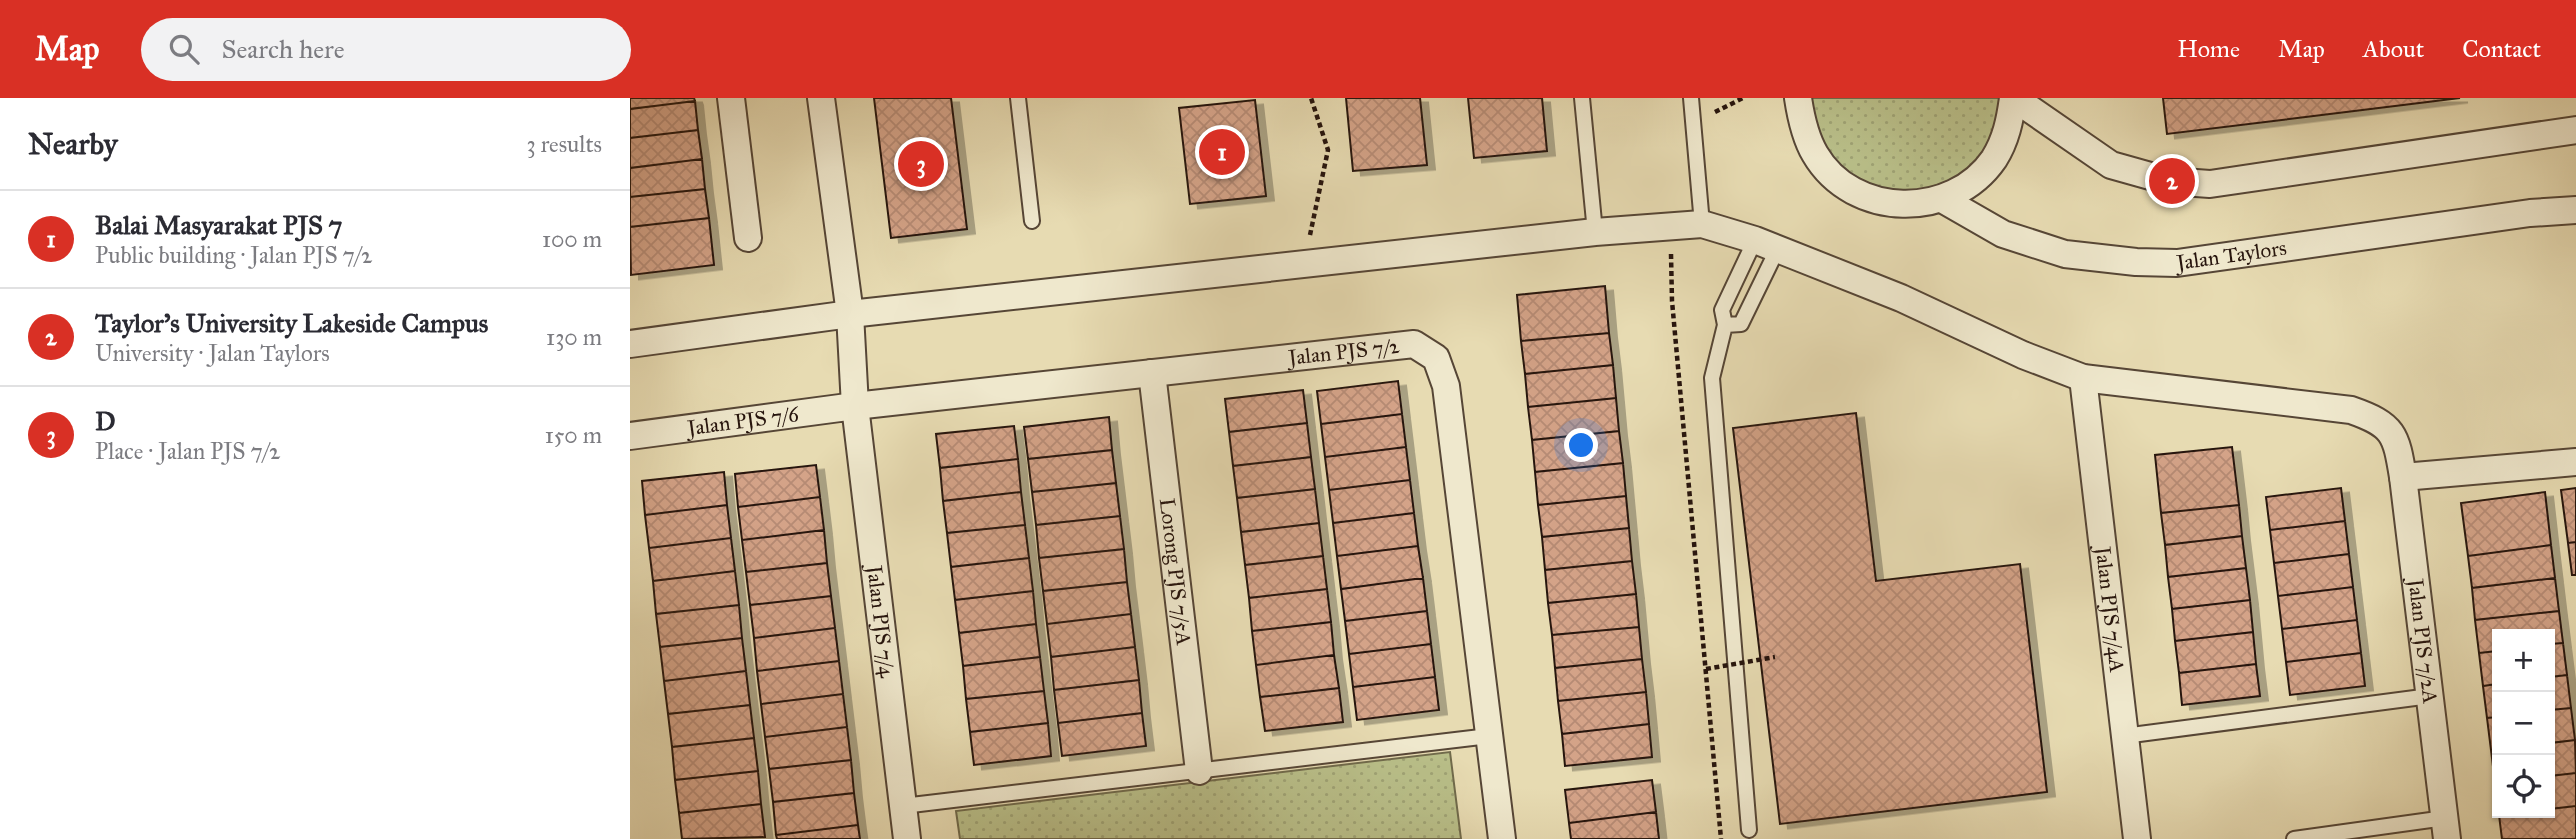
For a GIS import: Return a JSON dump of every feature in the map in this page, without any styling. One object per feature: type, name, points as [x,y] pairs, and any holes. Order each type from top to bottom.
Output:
[{"type":"street","points":[[731,98],[748,238]]},
{"type":"street","points":[[821,98],[850,314],[855,407]]},
{"type":"street","points":[[1798,98],[1804,130],[1816,156],[1843,183],[1858,194],[1886,203],[1914,205],[1942,199],[1970,183],[1993,160],[2008,130],[2014,98],[2111,164],[2168,181],[2196,183],[2283,174],[2576,130]]},
{"type":"street","name":"Jalan Taylors","points":[[1942,199],[2003,234],[2065,254],[2136,262],[2177,262],[2530,213],[2576,210]]},
{"type":"street","name":"Jalan Taylors","points":[[2530,213],[2576,200]]},
{"type":"street","points":[[630,344],[850,314],[1595,232],[1702,224],[1766,245],[1901,298],[2023,355],[2083,378]]},
{"type":"street","name":"Jalan PJS 7/2","points":[[855,407],[1414,344],[1436,358],[1446,386],[1502,839]]},
{"type":"street","name":"Lorong PJS 7/5A","points":[[1152,373],[1199,771]]},
{"type":"street","name":"Jalan PJS 7/2A","points":[[2083,378],[2351,410],[2380,421],[2398,443],[2446,829]]},
{"type":"street","name":"Jalan PJS 7/4A","points":[[2083,378],[2137,839]]},
{"type":"street","name":"Jalan PJS 7/6","points":[[630,436],[855,407]]},
{"type":"street","name":"Jalan PJS 7/4","points":[[855,407],[907,839]]},
{"type":"street","points":[[2403,477],[2576,463]]},
{"type":"lane","points":[[1018,98],[1032,221]]},
{"type":"lane","points":[[1581,98],[1595,232]]},
{"type":"lane","points":[[1691,98],[1702,224]]},
{"type":"lane","points":[[1725,325],[1741,324],[1766,245]]},
{"type":"lane","points":[[1749,830],[1712,378],[1725,325],[1722,310],[1766,245]]},
{"type":"lane","points":[[2124,736],[2430,696]]},
{"type":"lane","points":[[903,806],[1489,736]]},
{"type":"lane","points":[[2294,839],[2446,829]]},
{"type":"path","points":[[1304,264],[1328,150],[1311,98]]},
{"type":"path","points":[[1671,255],[1672,301],[1721,839]]},
{"type":"path","points":[[1706,668],[1775,657]]},
{"type":"green space","points":[[1802,98],[2005,98],[2002,125],[1978,165],[1936,191],[1871,193],[1830,166]]},
{"type":"green space","points":[[1450,752],[1461,839],[960,839],[956,811]]},
{"type":"building","points":[[630,98],[694,98],[695,101],[630,109]]},
{"type":"building","points":[[874,98],[951,98],[967,229],[891,238]]},
{"type":"building","points":[[1346,98],[1420,98],[1427,165],[1353,171]]},
{"type":"building","points":[[1468,98],[1542,98],[1547,151],[1474,158]]},
{"type":"building","points":[[2163,98],[2460,98],[2167,134]]},
{"type":"building","points":[[1255,100],[1266,196],[1190,204],[1179,108]]},
{"type":"building","points":[[695,101],[698,130],[630,138],[630,109]]},
{"type":"building","points":[[698,130],[702,159],[630,168],[630,138]]},
{"type":"building","points":[[702,159],[705,189],[630,197],[630,168]]},
{"type":"building","points":[[705,189],[709,218],[630,227],[630,197]]},
{"type":"building","points":[[709,218],[714,265],[631,275],[630,227]]},
{"type":"building","points":[[1605,286],[1609,333],[1521,341],[1517,295]]},
{"type":"building","points":[[1609,333],[1613,365],[1525,374],[1521,341]]},
{"type":"building","points":[[1613,365],[1616,398],[1528,407],[1525,374]]},
{"type":"building","points":[[1398,381],[1402,414],[1321,424],[1317,391]]},
{"type":"building","points":[[1303,390],[1307,423],[1229,432],[1225,399]]},
{"type":"building","points":[[1616,398],[1619,431],[1532,440],[1528,407]]},
{"type":"building","points":[[1856,413],[1876,581],[2020,564],[2047,792],[1780,824],[1733,428]]},
{"type":"building","points":[[1402,414],[1406,447],[1325,457],[1321,424]]},
{"type":"building","points":[[1109,417],[1112,450],[1028,459],[1024,427]]},
{"type":"building","points":[[1307,423],[1311,457],[1233,466],[1229,432]]},
{"type":"building","points":[[1014,426],[1018,459],[940,468],[936,434]]},
{"type":"building","points":[[1619,431],[1623,463],[1535,472],[1532,440]]},
{"type":"building","points":[[1406,447],[1410,480],[1329,490],[1325,457]]},
{"type":"building","points":[[2232,447],[2239,505],[2161,513],[2155,455]]},
{"type":"building","points":[[1112,450],[1116,483],[1032,492],[1028,459]]},
{"type":"building","points":[[1311,457],[1315,489],[1237,498],[1233,466]]},
{"type":"building","points":[[1018,459],[1021,492],[943,501],[940,468]]},
{"type":"building","points":[[1623,463],[1626,496],[1538,505],[1535,472]]},
{"type":"building","points":[[816,465],[820,497],[738,507],[735,474]]},
{"type":"building","points":[[724,472],[727,505],[645,515],[642,481]]},
{"type":"building","points":[[1410,480],[1414,513],[1333,523],[1329,490]]},
{"type":"building","points":[[1116,483],[1120,516],[1036,525],[1032,492]]},
{"type":"building","points":[[2341,488],[2345,521],[2270,530],[2266,497]]},
{"type":"building","points":[[2576,488],[2576,542],[2568,543],[2561,490]]},
{"type":"building","points":[[1315,489],[1319,523],[1241,532],[1237,498]]},
{"type":"building","points":[[1021,492],[1025,525],[947,533],[943,501]]},
{"type":"building","points":[[2545,492],[2551,545],[2468,556],[2461,503]]},
{"type":"building","points":[[1626,496],[1629,528],[1542,537],[1538,505]]},
{"type":"building","points":[[820,497],[824,530],[742,540],[738,507]]},
{"type":"building","points":[[727,505],[731,538],[649,548],[645,515]]},
{"type":"building","points":[[2239,505],[2242,536],[2165,545],[2161,513]]},
{"type":"building","points":[[1414,513],[1418,546],[1337,556],[1333,523]]},
{"type":"building","points":[[1120,516],[1124,549],[1039,558],[1036,525]]},
{"type":"building","points":[[2345,521],[2349,554],[2274,563],[2270,530]]},
{"type":"building","points":[[1319,523],[1323,556],[1245,565],[1241,532]]},
{"type":"building","points":[[1025,525],[1029,558],[951,567],[947,533]]},
{"type":"building","points":[[1629,528],[1632,561],[1545,570],[1542,537]]},
{"type":"building","points":[[824,530],[827,563],[746,572],[742,540]]},
{"type":"building","points":[[2242,536],[2246,568],[2168,577],[2165,545]]},
{"type":"building","points":[[731,538],[735,571],[653,581],[649,548]]},
{"type":"building","points":[[2576,542],[2576,575],[2572,575],[2568,543]]},
{"type":"building","points":[[2551,545],[2555,578],[2472,588],[2468,556]]},
{"type":"building","points":[[1418,546],[1423,578],[1341,589],[1337,556]]},
{"type":"building","points":[[1124,549],[1127,582],[1043,591],[1039,558]]},
{"type":"building","points":[[2349,554],[2353,587],[2278,596],[2274,563]]},
{"type":"building","points":[[1323,556],[1327,589],[1249,598],[1245,565]]},
{"type":"building","points":[[1029,558],[1033,591],[955,600],[951,567]]},
{"type":"building","points":[[1632,561],[1636,594],[1548,603],[1545,570]]},
{"type":"building","points":[[827,563],[831,596],[750,605],[746,572]]},
{"type":"building","points":[[2246,568],[2250,600],[2172,609],[2168,577]]},
{"type":"building","points":[[735,571],[739,605],[656,614],[653,581]]},
{"type":"building","points":[[1423,578],[1427,611],[1345,621],[1341,589]]},
{"type":"building","points":[[2555,578],[2559,611],[2475,620],[2472,588]]},
{"type":"building","points":[[1127,582],[1131,614],[1047,624],[1043,591]]},
{"type":"building","points":[[2353,587],[2357,620],[2282,629],[2278,596]]},
{"type":"building","points":[[1327,589],[1331,622],[1252,631],[1249,598]]},
{"type":"building","points":[[1033,591],[1036,624],[959,633],[955,600]]},
{"type":"building","points":[[1636,594],[1639,627],[1552,635],[1548,603]]},
{"type":"building","points":[[831,596],[835,628],[754,638],[750,605]]},
{"type":"building","points":[[2250,600],[2253,632],[2175,641],[2172,609]]},
{"type":"building","points":[[739,605],[742,638],[660,647],[656,614]]},
{"type":"building","points":[[1427,611],[1431,644],[1349,654],[1345,621]]},
{"type":"building","points":[[2559,611],[2563,643],[2555,644],[2555,629],[2492,629],[2492,652],[2479,653],[2475,620]]},
{"type":"building","points":[[1131,614],[1135,647],[1051,657],[1047,624]]},
{"type":"building","points":[[2357,620],[2361,653],[2286,662],[2282,629]]},
{"type":"building","points":[[1331,622],[1334,655],[1256,665],[1252,631]]},
{"type":"building","points":[[1036,624],[1040,657],[963,666],[959,633]]},
{"type":"building","points":[[1639,627],[1642,659],[1555,668],[1552,635]]},
{"type":"building","points":[[835,628],[839,661],[757,671],[754,638]]},
{"type":"building","points":[[2253,632],[2256,664],[2179,673],[2175,641]]},
{"type":"building","points":[[742,638],[746,671],[664,681],[660,647]]},
{"type":"building","points":[[2563,643],[2567,675],[2555,676],[2555,644]]},
{"type":"building","points":[[1431,644],[1435,677],[1353,687],[1349,654]]},
{"type":"building","points":[[1135,647],[1139,680],[1054,690],[1051,657]]},
{"type":"building","points":[[2492,652],[2492,685],[2483,686],[2479,653]]},
{"type":"building","points":[[2361,653],[2365,686],[2290,695],[2286,662]]},
{"type":"building","points":[[1334,655],[1339,688],[1260,697],[1256,665]]},
{"type":"building","points":[[1040,657],[1044,691],[966,699],[963,666]]},
{"type":"building","points":[[1642,659],[1646,692],[1558,701],[1555,668]]},
{"type":"building","points":[[839,661],[843,694],[761,704],[757,671]]},
{"type":"building","points":[[2256,664],[2260,696],[2182,705],[2179,673]]},
{"type":"building","points":[[746,671],[750,705],[668,714],[664,681]]},
{"type":"building","points":[[2567,675],[2571,708],[2555,710],[2555,676]]},
{"type":"building","points":[[1435,677],[1439,710],[1357,720],[1353,687]]},
{"type":"building","points":[[1139,680],[1142,713],[1058,723],[1054,690]]},
{"type":"building","points":[[2492,685],[2492,718],[2487,718],[2483,686]]},
{"type":"building","points":[[1339,688],[1343,722],[1265,731],[1260,697]]},
{"type":"building","points":[[1044,691],[1048,723],[970,732],[966,699]]},
{"type":"building","points":[[1646,692],[1649,724],[1562,734],[1558,701]]},
{"type":"building","points":[[843,694],[847,727],[765,737],[761,704]]},
{"type":"building","points":[[750,705],[754,738],[672,747],[668,714]]},
{"type":"building","points":[[2571,708],[2575,740],[2555,742],[2555,710]]},
{"type":"building","points":[[1142,713],[1146,746],[1062,756],[1058,723]]},
{"type":"building","points":[[2487,718],[2492,718],[2492,750],[2491,750]]},
{"type":"building","points":[[1048,723],[1051,756],[974,765],[970,732]]},
{"type":"building","points":[[1649,724],[1652,757],[1565,766],[1562,734]]},
{"type":"building","points":[[847,727],[851,760],[769,769],[765,737]]},
{"type":"building","points":[[754,738],[758,771],[675,780],[672,747]]},
{"type":"building","points":[[2575,740],[2576,773],[2555,775],[2555,742]]},
{"type":"building","points":[[851,760],[854,793],[773,802],[769,769]]},
{"type":"building","points":[[758,771],[761,804],[679,813],[675,780]]},
{"type":"building","points":[[2576,773],[2576,806],[2555,808],[2555,775]]},
{"type":"building","points":[[1652,780],[1656,812],[1569,823],[1565,790]]},
{"type":"building","points":[[854,793],[858,825],[776,835],[773,802]]},
{"type":"building","points":[[761,804],[765,837],[682,839],[679,813]]},
{"type":"building","points":[[2576,806],[2576,839],[2502,839],[2499,818],[2555,818],[2555,808]]},
{"type":"building","points":[[1656,812],[1659,839],[1571,839],[1569,823]]},
{"type":"building","points":[[858,825],[860,839],[777,839],[776,835]]},
{"type":"place","name":"Balai Masyarakat PJS 7","points":[[1222,152]]},
{"type":"place","name":"D","points":[[921,164]]},
{"type":"place","name":"Taylor's University Lakeside Campus","points":[[2172,181]]}]
